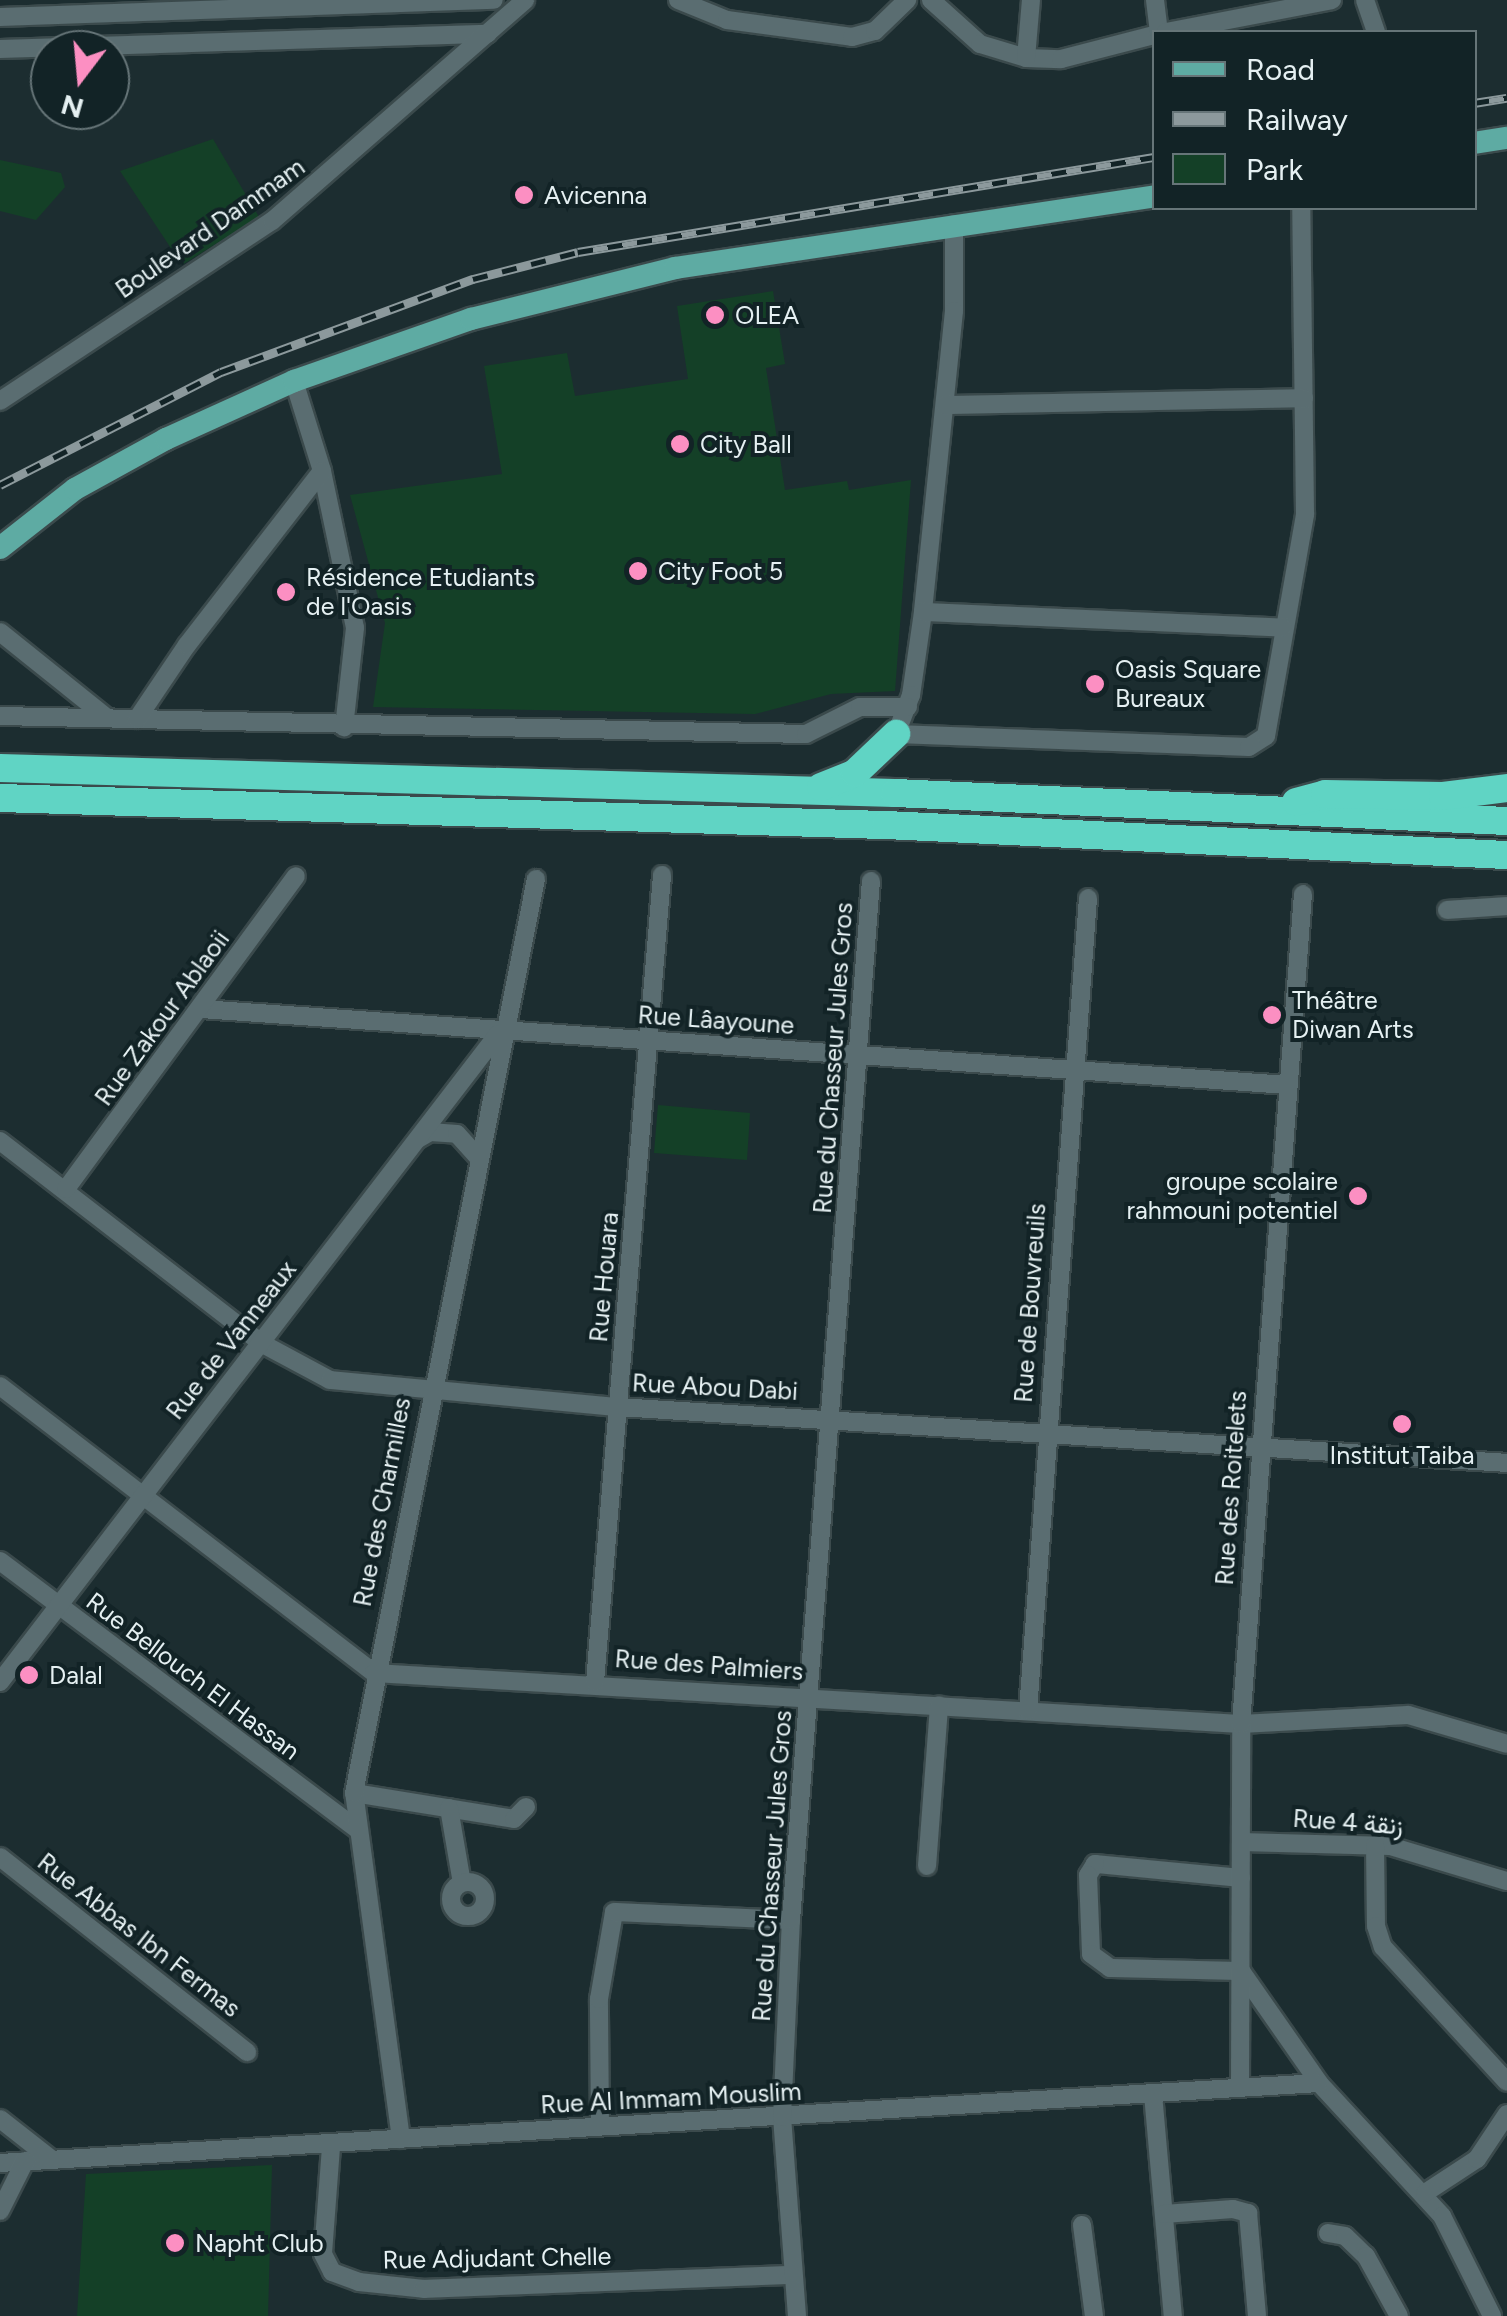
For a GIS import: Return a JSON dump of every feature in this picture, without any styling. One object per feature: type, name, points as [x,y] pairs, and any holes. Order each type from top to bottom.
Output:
[{"type":"highway","points":[[805,790],[855,772],[896,734]]},
{"type":"highway","points":[[895,793],[883,775],[896,734]]},
{"type":"highway","points":[[0,768],[895,793],[1507,821]]},
{"type":"highway","points":[[1282,810],[1325,794],[1443,796],[1507,788]]},
{"type":"highway","points":[[0,798],[886,825],[1507,855]]},
{"type":"highway","points":[[1282,810],[1507,809]]},
{"type":"highway","points":[[886,825],[1025,842],[1507,874]]},
{"type":"main road","points":[[1477,143],[1507,138]]},
{"type":"main road","points":[[1477,157],[1507,153]]},
{"type":"main road","points":[[0,548],[75,489],[294,381],[564,293],[756,253],[1152,196]]},
{"type":"street","points":[[0,17],[494,0]]},
{"type":"street","name":"Boulevard Dammam","points":[[0,400],[272,220],[525,0]]},
{"type":"street","points":[[678,0],[727,20],[852,37],[875,32],[907,0]]},
{"type":"street","points":[[932,0],[980,44],[1026,58],[1062,59],[1152,36]]},
{"type":"street","points":[[1026,58],[1032,0]]},
{"type":"street","points":[[1155,0],[1159,30]]},
{"type":"street","points":[[1180,30],[1332,0]]},
{"type":"street","points":[[1365,0],[1375,30]]},
{"type":"street","points":[[441,1],[442,35]]},
{"type":"street","points":[[0,49],[488,34]]},
{"type":"street","points":[[954,224],[945,405],[922,612],[908,707],[896,734],[1256,746],[1266,736],[1305,514],[1301,210]]},
{"type":"street","points":[[294,381],[322,470],[355,628],[344,727]]},
{"type":"street","points":[[945,405],[1304,398]]},
{"type":"street","points":[[137,719],[322,470]]},
{"type":"street","points":[[922,612],[1282,628]]},
{"type":"street","points":[[0,632],[106,717]]},
{"type":"street","points":[[0,716],[344,727],[806,734],[860,707],[908,707]]},
{"type":"street","name":"Rue Houara","points":[[595,1682],[662,875]]},
{"type":"street","name":"Rue Zakour Ablaoii","points":[[66,1189],[296,876]]},
{"type":"street","name":"Rue des Charmilles","points":[[401,2139],[354,1793],[430,1390],[536,879]]},
{"type":"street","name":"Rue du Chasseur Jules Gros","points":[[796,2316],[782,2117],[791,1920],[833,1418],[870,881]]},
{"type":"street","name":"Rue des Roitelets","points":[[1240,2086],[1241,1724],[1258,1448],[1303,894]]},
{"type":"street","name":"Rue de Bouvreuils","points":[[1028,1711],[1088,898]]},
{"type":"street","points":[[1446,910],[1507,906]]},
{"type":"street","name":"Rue Lâayoune","points":[[201,1009],[1287,1086]]},
{"type":"street","name":"Rue de Vanneaux","points":[[0,1682],[502,1030]]},
{"type":"street","points":[[417,1139],[430,1132],[457,1134],[477,1156]]},
{"type":"street","name":"Rue Abou Dabi","points":[[3,1149],[66,1189],[260,1343],[330,1380],[618,1408],[1046,1430],[1507,1463]]},
{"type":"street","points":[[0,1386],[141,1499],[374,1672]]},
{"type":"street","name":"Rue Bellouch El Hassan","points":[[0,1561],[358,1830]]},
{"type":"street","name":"Rue des Palmiers","points":[[374,1672],[595,1682],[1241,1724],[1408,1715],[1507,1744]]},
{"type":"street","points":[[928,1866],[939,1705]]},
{"type":"street","points":[[354,1793],[514,1818],[526,1807]]},
{"type":"street","points":[[449,1808],[462,1883]]},
{"type":"street","name":"Rue 4 زنقة","points":[[1241,1842],[1375,1845],[1507,1880]]},
{"type":"street","points":[[1375,1845],[1376,1926],[1383,1946],[1507,2082]]},
{"type":"street","name":"Rue Abbas Ibn Fermas","points":[[0,1856],[247,2052]]},
{"type":"street","points":[[1241,1878],[1095,1864],[1088,1875],[1094,1959],[1122,1970],[1240,1972],[1319,2083],[1424,2193],[1492,2316]]},
{"type":"street","points":[[600,2126],[598,1999],[614,1912],[791,1920]]},
{"type":"street","name":"Rue Al Immam Mouslim","points":[[0,2163],[331,2147],[600,2126],[1319,2083]]},
{"type":"street","points":[[1153,2094],[1173,2316]]},
{"type":"street","points":[[1424,2193],[1476,2159],[1507,2114]]},
{"type":"street","points":[[0,2119],[51,2159]]},
{"type":"street","name":"Rue Adjudant Chelle","points":[[331,2147],[323,2254],[332,2272],[359,2282],[424,2289],[792,2275]]},
{"type":"street","points":[[0,2211],[26,2161]]},
{"type":"street","points":[[1164,2214],[1232,2208],[1248,2214],[1257,2316]]},
{"type":"street","points":[[1082,2226],[1094,2316]]},
{"type":"street","points":[[1328,2233],[1345,2236],[1366,2256],[1399,2316]]},
{"type":"green space","points":[[213,139],[259,217],[182,265],[120,171]]},
{"type":"green space","points":[[0,160],[61,173],[65,187],[36,220],[0,211]]},
{"type":"green space","name":"City Foot 5","points":[[773,291],[785,364],[766,368],[785,490],[847,481],[849,490],[911,480],[895,691],[831,694],[755,714],[373,707],[385,623],[350,495],[502,474],[484,366],[567,353],[575,396],[688,379],[677,306]]},
{"type":"green space","points":[[658,1105],[750,1113],[747,1160],[654,1153]]},
{"type":"green space","name":"Napht Club","points":[[272,2165],[268,2316],[77,2316],[86,2174]]},
{"type":"railway","points":[[1477,103],[1507,98]]},
{"type":"railway","points":[[0,485],[221,372],[473,279],[578,252],[1152,157]]},
{"type":"place","name":"Avicenna","points":[[524,195]]},
{"type":"place","name":"OLEA","points":[[715,315]]},
{"type":"place","name":"City Ball","points":[[680,444]]},
{"type":"place","name":"City Foot 5","points":[[638,571]]},
{"type":"place","name":"Résidence Etudiants de l'Oasis","points":[[286,592]]},
{"type":"place","name":"Oasis Square Bureaux","points":[[1095,684]]},
{"type":"place","name":"Théâtre Diwan Arts","points":[[1272,1015]]},
{"type":"place","name":"groupe scolaire rahmouni potentiel","points":[[1358,1196]]},
{"type":"place","name":"Institut Taiba","points":[[1402,1424]]},
{"type":"place","name":"Dalal","points":[[29,1675]]},
{"type":"place","name":"Napht Club","points":[[175,2243]]}]
